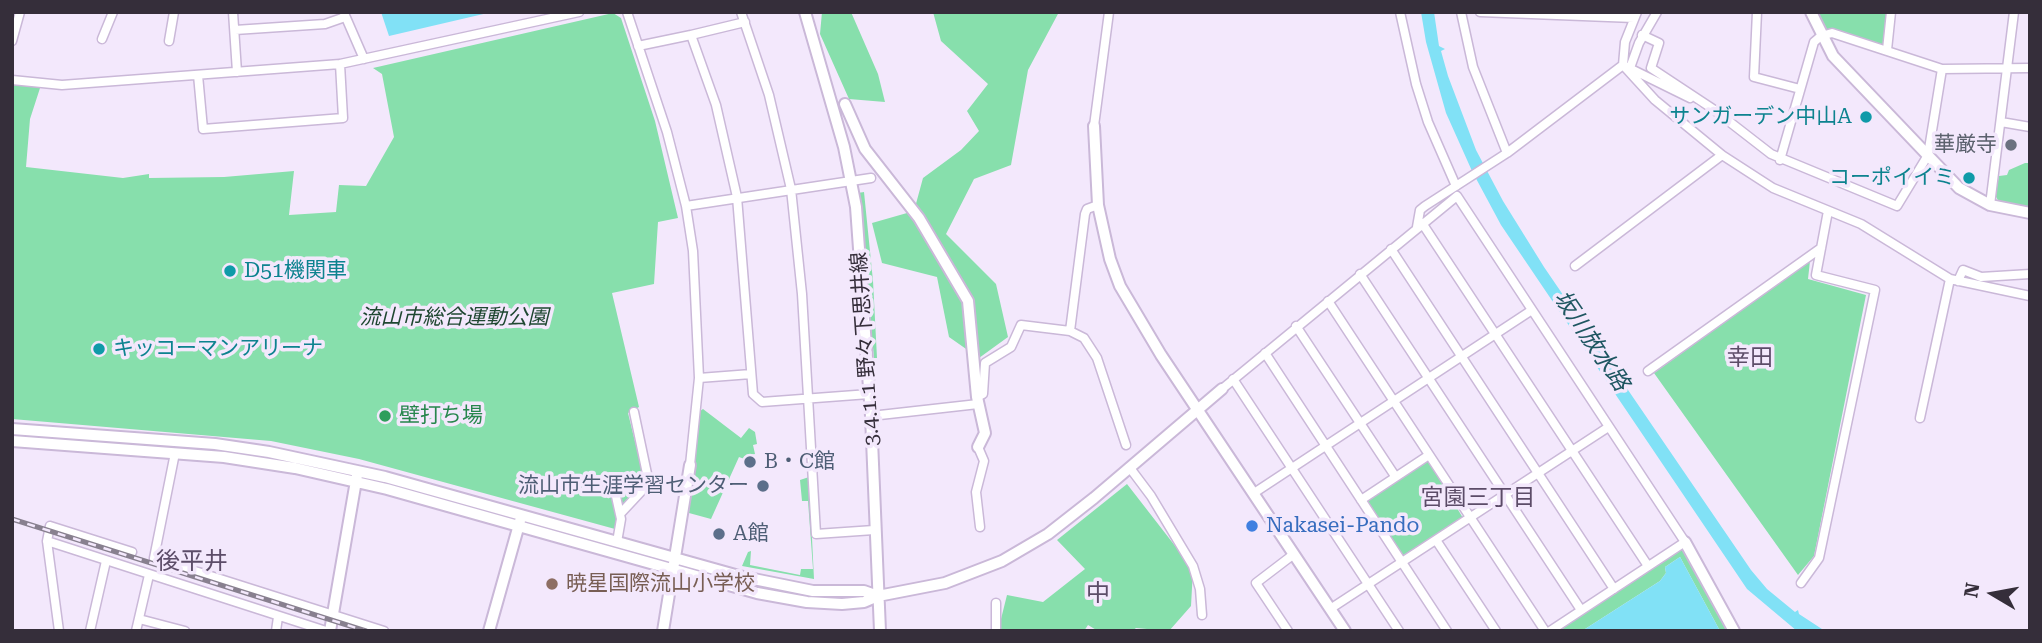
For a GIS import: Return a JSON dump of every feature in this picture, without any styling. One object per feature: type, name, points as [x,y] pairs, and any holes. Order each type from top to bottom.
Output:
[{"type":"street","points":[[12,41],[20,12]]},
{"type":"street","points":[[102,38],[113,12]]},
{"type":"street","points":[[169,41],[174,12]]},
{"type":"street","points":[[233,12],[237,72]]},
{"type":"street","points":[[12,80],[62,85],[340,64],[579,12]]},
{"type":"street","points":[[627,12],[667,132],[686,206],[697,298],[699,378],[690,465],[663,631]]},
{"type":"street","points":[[741,12],[769,95],[791,190],[802,294],[816,534],[874,530]]},
{"type":"street","name":"3.4.1.1 野々下思井線","points":[[805,12],[852,181],[871,416],[880,631]]},
{"type":"street","points":[[1109,12],[1094,126],[1098,205],[1110,259],[1120,286],[1144,329],[1345,631]]},
{"type":"street","points":[[1400,12],[1420,97],[1459,184]]},
{"type":"street","points":[[1462,12],[1474,67],[1506,154]]},
{"type":"street","points":[[1479,12],[1636,15],[1625,42],[1627,67],[1655,100],[1722,155],[1773,188],[1861,224],[1954,280],[2030,296]]},
{"type":"street","points":[[1648,566],[1496,334],[1420,225],[1420,210],[1506,154],[1627,67],[1642,35],[1657,12]]},
{"type":"street","points":[[1757,12],[1754,77],[1800,89]]},
{"type":"street","points":[[1811,12],[1833,56],[1959,188],[1990,205],[2030,214]]},
{"type":"street","points":[[1886,50],[1891,12]]},
{"type":"street","points":[[1990,205],[2014,12]]},
{"type":"street","points":[[235,30],[325,24],[344,15],[364,59]]},
{"type":"street","points":[[638,47],[745,22]]},
{"type":"street","points":[[1780,160],[1814,42],[1821,36],[1832,33],[1942,69],[2030,68]]},
{"type":"street","points":[[691,35],[716,105],[737,197],[752,394],[762,402],[869,394]]},
{"type":"street","points":[[1642,35],[1659,43],[1650,68],[1780,160],[1836,179],[1897,206],[1928,155],[1942,69]]},
{"type":"street","points":[[198,75],[203,129],[343,118],[340,64]]},
{"type":"street","points":[[1627,67],[1648,75],[1675,93],[1701,102]]},
{"type":"street","points":[[845,104],[865,149],[919,218],[964,292],[971,314],[978,400],[985,433],[978,447],[984,461],[976,492],[980,527]]},
{"type":"street","points":[[2001,122],[2030,128]]},
{"type":"street","points":[[1575,266],[1722,155]]},
{"type":"street","points":[[686,206],[871,178]]},
{"type":"street","points":[[12,429],[234,446],[357,475],[757,593],[807,602],[864,602],[878,596],[945,583],[1002,561],[1048,534],[1130,468],[1296,326],[1457,196],[1607,428],[1685,542],[1734,631]]},
{"type":"street","points":[[1070,331],[1085,214],[1087,209],[1098,205]]},
{"type":"street","points":[[1801,583],[1819,558],[1875,290],[1816,275],[1828,211]]},
{"type":"street","points":[[1648,371],[1821,248]]},
{"type":"street","points":[[1391,249],[1614,589]]},
{"type":"street","points":[[1920,418],[1954,280],[1963,270],[1980,277],[2030,274]]},
{"type":"street","points":[[1360,274],[1581,610]]},
{"type":"street","points":[[1328,301],[1548,631],[1685,542]]},
{"type":"street","points":[[1254,494],[1532,310]]},
{"type":"street","points":[[871,416],[978,400],[983,394],[985,363],[1011,346],[1021,325],[1070,331],[1084,338],[1097,358],[1126,445]]},
{"type":"street","points":[[1296,326],[1395,476]]},
{"type":"street","points":[[1265,353],[1447,631]]},
{"type":"street","points":[[699,378],[751,374]]},
{"type":"street","points":[[1233,379],[1399,631]]},
{"type":"street","points":[[620,514],[650,485],[634,412]]},
{"type":"street","points":[[1330,609],[1607,428]]},
{"type":"street","points":[[12,441],[247,460],[357,475]]},
{"type":"street","points":[[175,453],[154,558],[384,631]]},
{"type":"street","points":[[1361,500],[1429,455]]},
{"type":"street","points":[[1130,468],[1152,496],[1193,566],[1200,589],[1202,615]]},
{"type":"street","points":[[47,541],[328,631],[357,475]]},
{"type":"street","points":[[615,492],[620,514],[617,542]]},
{"type":"street","points":[[520,521],[617,542],[786,587],[813,591],[863,591],[878,596]]},
{"type":"street","points":[[489,631],[520,521]]},
{"type":"street","points":[[59,631],[47,541],[50,526],[132,552]]},
{"type":"street","points":[[1436,540],[1496,631]]},
{"type":"street","points":[[1288,631],[1256,583],[1294,554]]},
{"type":"street","points":[[90,631],[106,561]]},
{"type":"street","points":[[166,581],[172,563]]},
{"type":"street","points":[[136,631],[149,575]]},
{"type":"street","points":[[996,603],[996,631]]},
{"type":"street","points":[[276,631],[278,617]]},
{"type":"street","points":[[139,619],[185,631]]},
{"type":"green space","points":[[822,12],[851,12],[878,74],[885,102],[849,99],[820,34]]},
{"type":"green space","points":[[933,12],[1059,12],[1028,70],[1011,165],[974,179],[946,234],[996,284],[1008,337],[979,358],[949,337],[937,277],[882,263],[872,223],[914,211],[923,178],[961,150],[979,131],[967,111],[988,84],[941,41]]},
{"type":"green space","points":[[1815,12],[1889,12],[1885,48],[1819,28]]},
{"type":"green space","name":"流山市総合運動公園","points":[[613,13],[621,18],[655,121],[678,218],[658,222],[654,284],[612,293],[639,407],[628,413],[645,482],[625,506],[620,506],[615,529],[359,459],[271,441],[12,419],[12,83],[41,85],[30,119],[26,167],[123,178],[149,174],[149,178],[224,177],[294,171],[289,215],[336,212],[339,185],[366,186],[394,137],[382,74],[373,68]]},
{"type":"green space","points":[[2030,163],[2030,208],[1999,202],[1995,195],[1999,176],[2007,175],[2009,170]]},
{"type":"green space","points":[[864,192],[877,358],[874,358],[858,193]]},
{"type":"green space","points":[[1810,261],[1808,279],[1866,295],[1814,556],[1798,575],[1654,373]]},
{"type":"green space","points":[[703,409],[741,438],[749,428],[755,432],[757,444],[753,445],[755,454],[750,455],[747,460],[739,457],[711,519],[689,513],[700,411]]},
{"type":"green space","points":[[1426,461],[1463,518],[1406,556],[1402,555],[1367,503],[1368,499]]},
{"type":"green space","points":[[809,477],[814,579],[742,566],[751,551],[750,565],[800,575],[801,569],[813,569],[808,501],[802,501],[800,480]]},
{"type":"green space","points":[[1127,484],[1193,569],[1191,606],[1169,631],[1136,628],[1132,631],[1098,631],[1088,625],[1084,631],[998,631],[1007,595],[1043,602],[1085,569],[1057,540]]},
{"type":"green space","points":[[1680,549],[1684,550],[1729,631],[1720,631],[1680,557],[1665,567],[1666,573],[1660,581],[1582,631],[1556,631]]},
{"type":"water","points":[[381,12],[492,12],[389,36]]},
{"type":"water","name":"坂川放水路","points":[[1421,12],[1434,12],[1439,46],[1445,49],[1441,51],[1448,76],[1476,150],[1503,201],[1544,267],[1751,570],[1767,589],[1795,612],[1798,610],[1799,614],[1825,631],[1797,631],[1747,589],[1501,225],[1472,171],[1446,113],[1426,42]]},
{"type":"water","points":[[1680,557],[1720,631],[1582,631],[1660,581],[1666,573],[1665,567]]},
{"type":"railway","points":[[12,519],[366,631]]},
{"type":"place","name":"サンガーデン中山A","points":[[1866,117]]},
{"type":"place","name":"華厳寺","points":[[2011,145]]},
{"type":"place","name":"コーポイイミ","points":[[1969,178]]},
{"type":"place","name":"D51機関車","points":[[230,271]]},
{"type":"place","name":"キッコーマンアリーナ","points":[[99,349]]},
{"type":"place","name":"壁打ち場","points":[[385,416]]},
{"type":"place","name":"B・C館","points":[[750,462]]},
{"type":"place","name":"流山市生涯学習センター","points":[[763,486]]},
{"type":"place","name":"Nakasei-Pando","points":[[1252,526]]},
{"type":"place","name":"A館","points":[[719,534]]},
{"type":"place","name":"暁星国際流山小学校","points":[[552,584]]},
{"type":"district","name":"幸田","points":[[1750,358]]},
{"type":"district","name":"宮園三丁目","points":[[1478,498]]},
{"type":"district","name":"後平井","points":[[192,562]]},
{"type":"district","name":"中","points":[[1098,594]]}]
